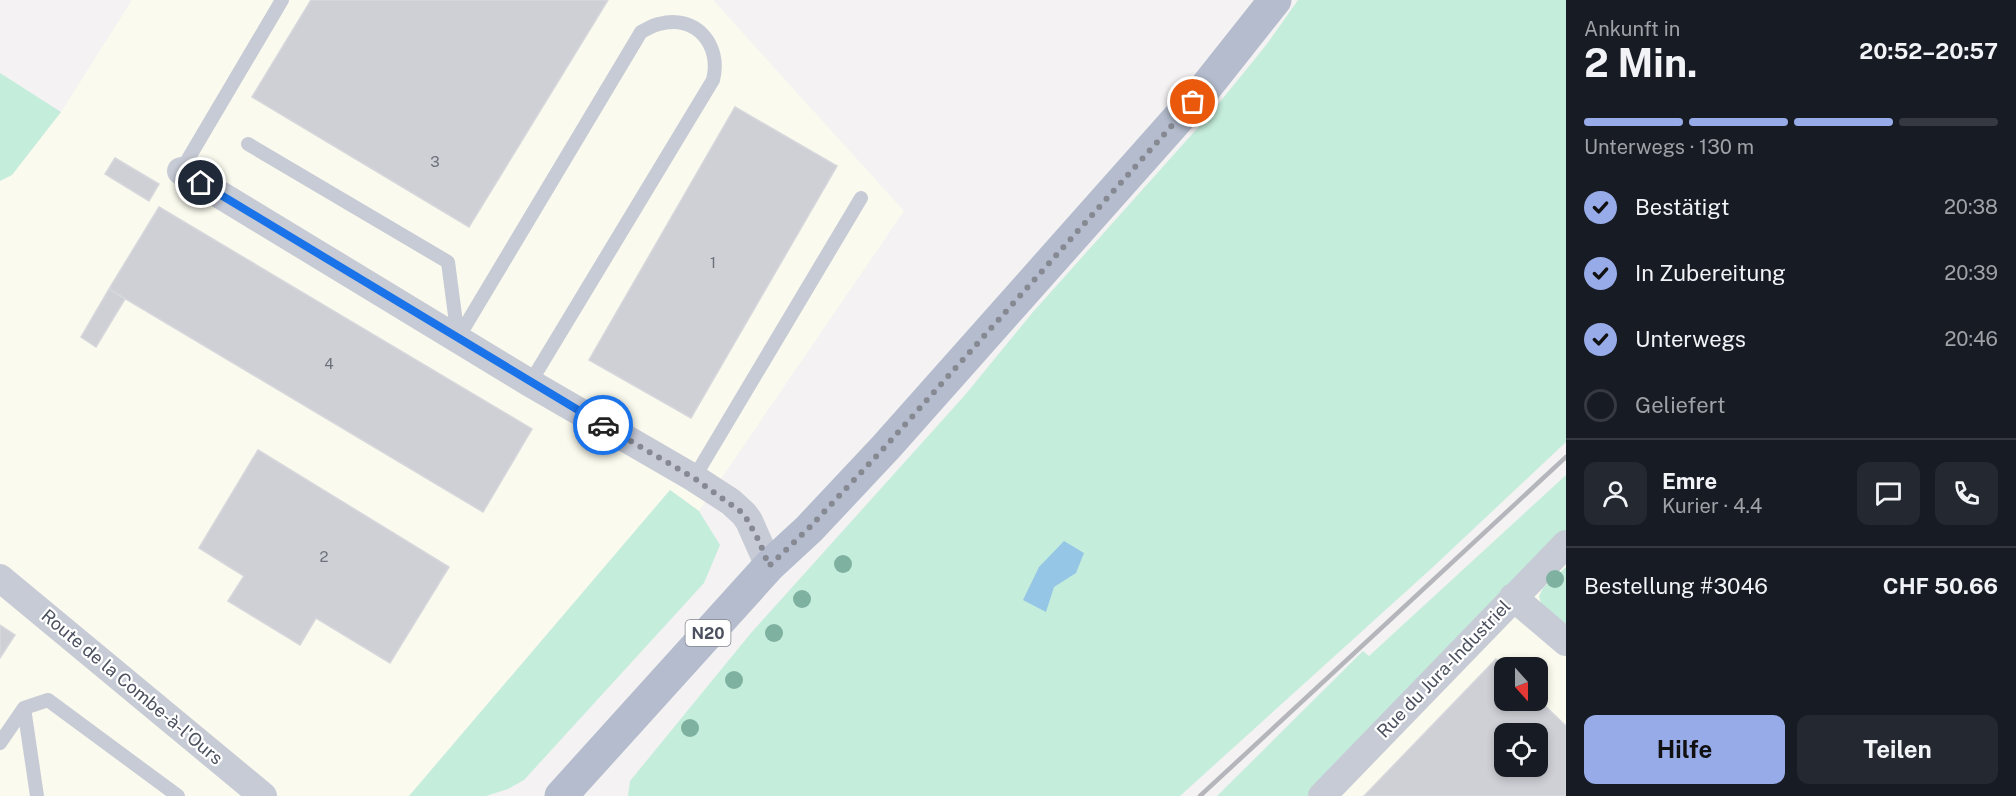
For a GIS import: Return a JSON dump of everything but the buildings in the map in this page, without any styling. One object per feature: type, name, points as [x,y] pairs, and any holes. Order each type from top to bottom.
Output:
[{"type":"main road","name":"N20","points":[[561,796],[769,566],[808,529],[885,447],[1026,291],[1206,87],[1275,0]]},
{"type":"street","points":[[182,171],[531,383],[694,478],[744,514],[759,541],[769,566]]},
{"type":"street","name":"Rue du Jura-Industriel","points":[[1322,796],[1566,544]]},
{"type":"street","name":"Route de la Combe-à-l'Ours","points":[[0,578],[263,796]]},
{"type":"street","points":[[1513,597],[1566,642]]},
{"type":"lane","points":[[182,171],[282,0]]},
{"type":"lane","points":[[458,338],[642,32],[660,23],[677,22],[697,29],[705,36],[714,53],[716,62],[713,80],[531,383]]},
{"type":"lane","points":[[248,144],[448,262],[458,338]]},
{"type":"lane","points":[[694,478],[861,198]]},
{"type":"lane","points":[[0,743],[24,708],[48,700],[178,796]]},
{"type":"lane","points":[[24,708],[37,796]]},
{"type":"shaded area","points":[[132,0],[713,0],[904,211],[699,511],[670,490],[409,796],[0,796],[0,181],[12,175],[61,112]]},
{"type":"shaded area","points":[[1566,530],[1566,796],[1313,796],[1497,598]]},
{"type":"green space","points":[[1298,0],[1566,0],[1566,442],[1433,567],[1180,796],[628,796],[630,781],[751,633],[965,395],[1033,312],[1211,113],[1267,44]]},
{"type":"green space","points":[[0,73],[61,112],[12,175],[0,181]]},
{"type":"green space","points":[[1566,475],[1566,530],[1497,598],[1312,796],[1217,796],[1363,651],[1369,656]]},
{"type":"green space","points":[[670,490],[699,511],[720,545],[704,583],[524,780],[508,789],[486,796],[409,796]]},
{"type":"green space","points":[[1566,567],[1566,624],[1541,604],[1539,596],[1543,588]]},
{"type":"water","points":[[1064,541],[1084,553],[1076,573],[1054,587],[1046,612],[1023,600],[1039,567]]},
{"type":"railway","points":[[1200,796],[1566,457]]},
{"type":"way so far","points":[[603,425],[731,502],[749,521],[769,566],[808,529],[885,447],[1193,102]]},
{"type":"route","points":[[201,183],[603,425]]}]
